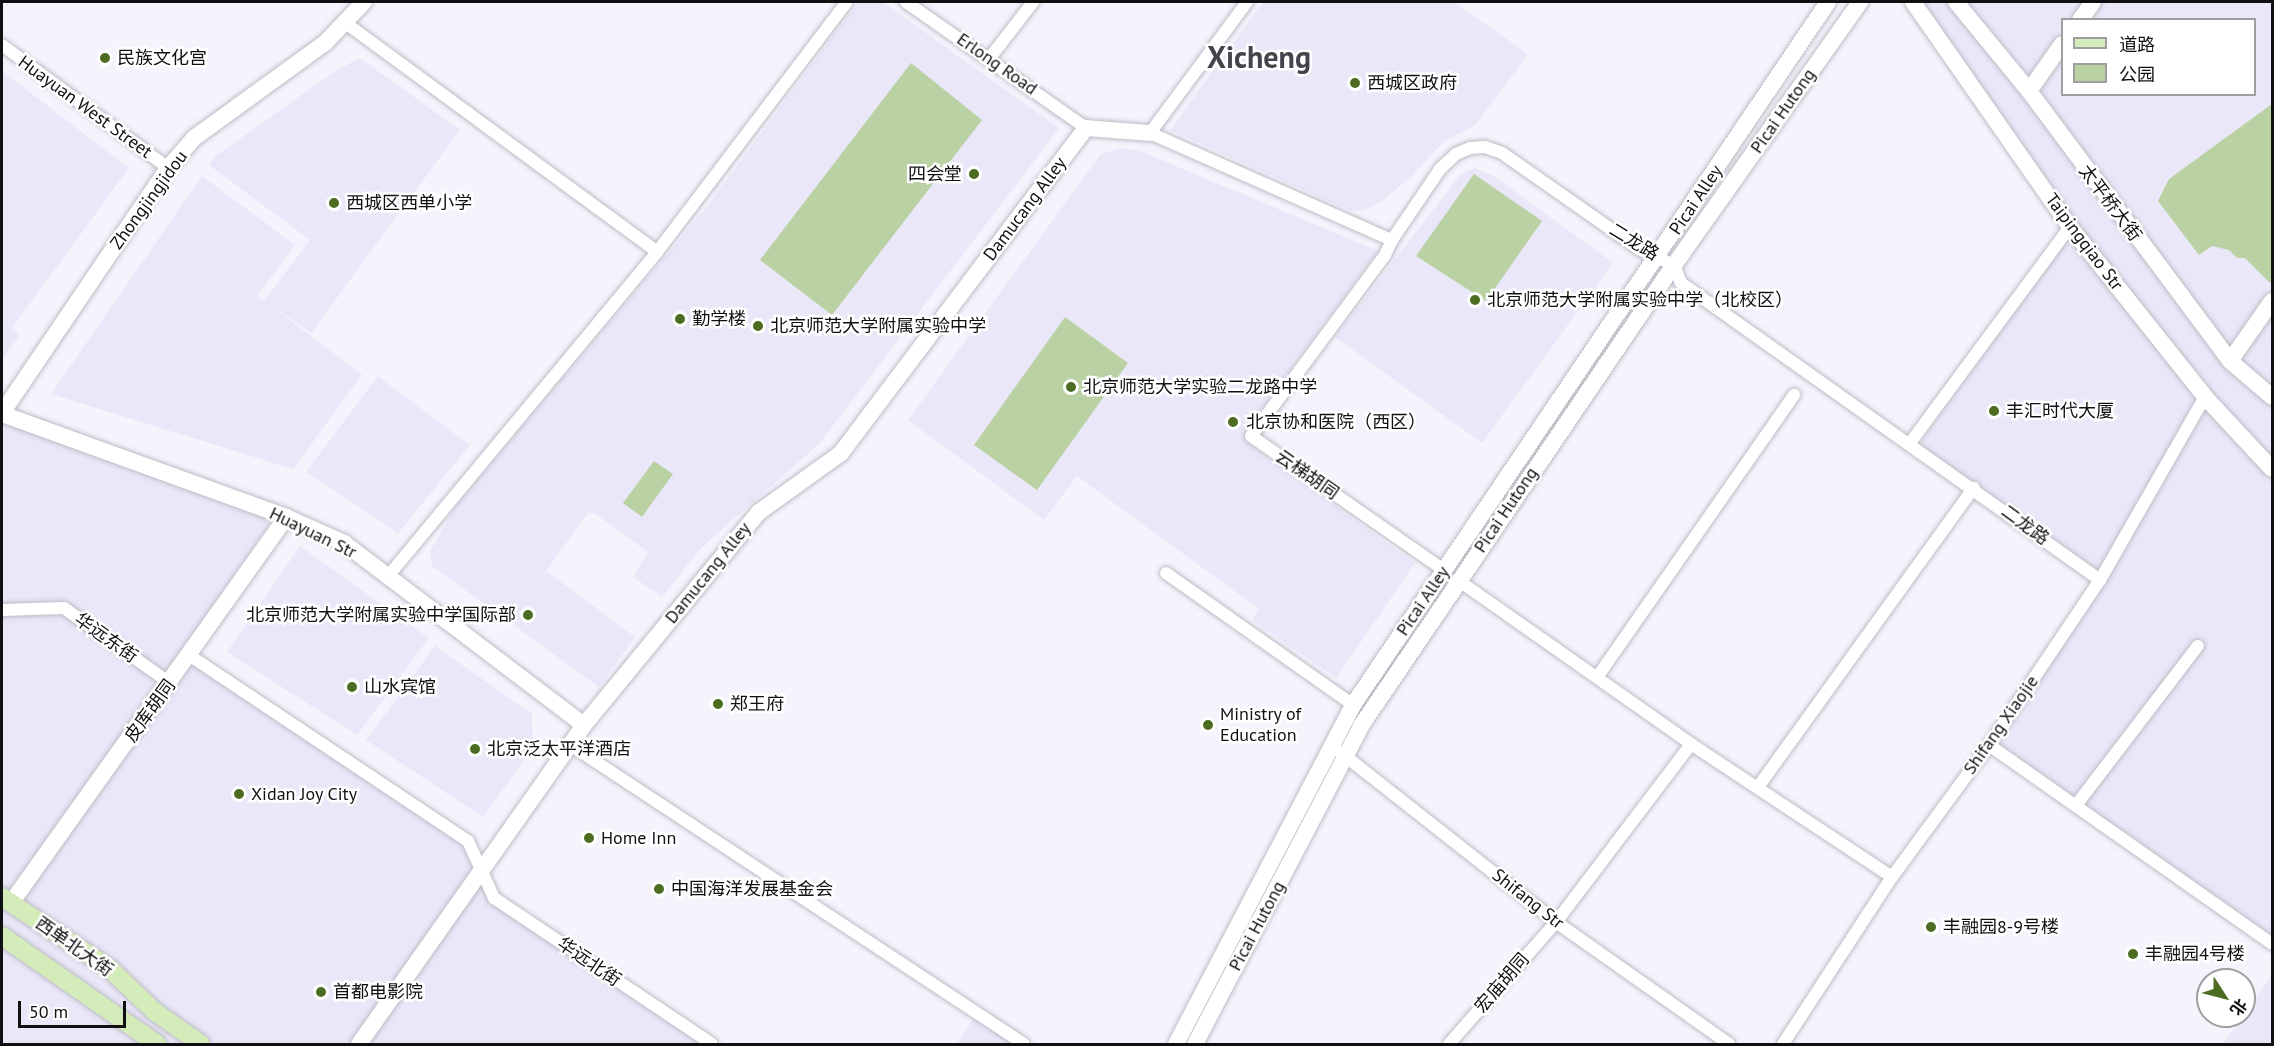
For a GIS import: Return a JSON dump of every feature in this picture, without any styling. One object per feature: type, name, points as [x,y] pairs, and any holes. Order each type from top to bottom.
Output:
[{"type":"main road","name":"Zhongjingjidou","points":[[2,414],[168,168],[194,138],[346,24],[364,2]]},
{"type":"main road","name":"Picai Alley","points":[[1176,1044],[1339,751],[1353,705],[1658,257],[1828,2]]},
{"type":"main road","name":"Picai Hutong","points":[[1195,1044],[1339,751],[1674,265],[1860,2]]},
{"type":"main road","name":"Taipingqiao Str","points":[[1912,2],[2070,227],[2205,397],[2272,469]]},
{"type":"main road","name":"太平桥大街","points":[[1956,2],[2029,91],[2230,361],[2272,397]]},
{"type":"main road","points":[[2081,18],[2093,2]]},
{"type":"main road","points":[[2029,91],[2061,45]]},
{"type":"main road","points":[[1086,128],[1150,133]]},
{"type":"main road","name":"Damucang Alley","points":[[359,1044],[479,869],[572,746],[584,725],[759,512],[841,453],[1086,128]]},
{"type":"main road","points":[[2230,361],[2272,301]]},
{"type":"main road","name":"Huayuan Str","points":[[2,414],[286,517],[344,543],[584,725]]},
{"type":"main road","name":"皮库胡同","points":[[6,900],[170,683],[286,517]]},
{"type":"main road","name":"西单北大街","points":[[6,900],[109,968],[154,1011],[201,1044]]},
{"type":"main road","points":[[2,936],[157,1044]]},
{"type":"street","points":[[389,575],[657,252],[847,2]]},
{"type":"street","name":"Erlong Road","points":[[906,2],[1086,128]]},
{"type":"street","points":[[988,59],[1033,2]]},
{"type":"street","points":[[1246,2],[1150,133],[1392,240]]},
{"type":"street","points":[[346,24],[657,252]]},
{"type":"street","name":"Huayuan West Street","points":[[2,45],[168,168]]},
{"type":"street","name":"二龙路","points":[[1392,240],[1440,169],[1470,148],[1485,147],[1502,153],[1639,249],[1674,265],[1681,283],[1974,488],[2100,580]]},
{"type":"street","points":[[1910,443],[2070,227]]},
{"type":"street","name":"云梯胡同","points":[[1392,240],[1385,255],[1251,436],[1444,570]]},
{"type":"street","points":[[1598,676],[1794,395]]},
{"type":"street","name":"Shifang Xiaojie","points":[[1783,1044],[1892,877],[1989,745],[2100,580],[2205,397]]},
{"type":"street","points":[[1758,787],[1974,488]]},
{"type":"street","points":[[1166,573],[1353,705]]},
{"type":"street","points":[[1458,580],[1598,676],[1691,744],[1892,877]]},
{"type":"street","name":"华远东街","points":[[2,610],[64,608],[170,683]]},
{"type":"street","points":[[2077,804],[2198,646]]},
{"type":"street","name":"华远北街","points":[[189,654],[468,841],[494,898],[712,1044]]},
{"type":"street","name":"宏庙胡同","points":[[1449,1044],[1556,922],[1691,744]]},
{"type":"street","points":[[1989,745],[2077,804],[2272,944]]},
{"type":"street","points":[[572,746],[1024,1044]]},
{"type":"street","name":"Shifang Str","points":[[1339,751],[1556,922],[1729,1044]]},
{"type":"shaded area","name":"北京师范大学附属实验中学","points":[[858,2],[883,2],[1059,128],[819,444],[702,547],[662,597],[633,577],[648,552],[594,513],[588,513],[546,571],[635,637],[599,687],[432,566],[430,551],[457,504],[706,208]]},
{"type":"shaded area","name":"西城区政府","points":[[1263,2],[1454,2],[1528,54],[1474,126],[1444,141],[1414,174],[1381,202],[1365,210],[1351,211],[1170,130]]},
{"type":"shaded area","points":[[1913,2],[2272,2],[2272,944],[1989,745],[2100,580],[1917,448],[2070,227]]},
{"type":"shaded area","points":[[360,58],[460,130],[311,333],[269,304],[362,375],[293,469],[51,394],[202,176],[295,245],[257,296],[264,301],[310,240],[209,165],[217,155],[335,71]]},
{"type":"shaded area","points":[[2,71],[129,168],[12,328],[20,335],[2,360]]},
{"type":"shaded area","name":"北京协和医院（西区）","points":[[1119,148],[1140,151],[1378,251],[1259,411],[1247,443],[1415,563],[1336,678],[1252,620],[1259,609],[1077,476],[1044,520],[908,420],[1100,155]]},
{"type":"shaded area","name":"北京师范大学附属实验中学（北校区）","points":[[1474,168],[1494,176],[1613,263],[1482,443],[1335,337],[1460,175]]},
{"type":"shaded area","points":[[378,376],[470,445],[398,533],[306,472]]},
{"type":"shaded area","points":[[2,413],[276,514],[182,650],[471,850],[494,898],[712,1044],[2,1044]]},
{"type":"shaded area","points":[[300,546],[429,638],[357,735],[227,652]]},
{"type":"shaded area","points":[[435,646],[532,714],[533,748],[483,817],[366,740]]},
{"type":"shaded area","points":[[2272,974],[2272,1044],[2222,1044],[2235,1028],[2256,1028],[2256,998]]},
{"type":"shaded area","points":[[977,1013],[1024,1044],[957,1044]]},
{"type":"green space","points":[[911,63],[982,120],[832,315],[760,260]]},
{"type":"green space","points":[[2272,104],[2272,280],[2270,283],[2245,258],[2237,258],[2229,250],[2212,246],[2199,255],[2158,201],[2169,179]]},
{"type":"green space","points":[[1474,174],[1542,221],[1486,301],[1416,256]]},
{"type":"green space","points":[[1065,317],[1128,363],[1037,490],[974,445]]},
{"type":"green space","points":[[654,461],[673,474],[642,517],[623,503]]},
{"type":"place","name":"民族文化宫","points":[[105,58]]},
{"type":"place","name":"西城区政府","points":[[1355,83]]},
{"type":"place","name":"四会堂","points":[[974,174]]},
{"type":"place","name":"西城区西单小学","points":[[334,203]]},
{"type":"place","name":"北京师范大学附属实验中学（北校区）","points":[[1475,300]]},
{"type":"place","name":"勤学楼","points":[[680,319]]},
{"type":"place","name":"北京师范大学附属实验中学","points":[[758,326]]},
{"type":"place","name":"北京师范大学实验二龙路中学","points":[[1071,387]]},
{"type":"place","name":"丰汇时代大厦","points":[[1994,411]]},
{"type":"place","name":"北京协和医院（西区）","points":[[1233,422]]},
{"type":"place","name":"北京师范大学附属实验中学国际部","points":[[528,615]]},
{"type":"place","name":"山水宾馆","points":[[352,687]]},
{"type":"place","name":"郑王府","points":[[718,704]]},
{"type":"place","name":"Ministry of Education","points":[[1208,725]]},
{"type":"place","name":"北京泛太平洋酒店","points":[[475,749]]},
{"type":"place","name":"Xidan Joy City","points":[[239,794]]},
{"type":"place","name":"Home Inn","points":[[589,838]]},
{"type":"place","name":"中国海洋发展基金会","points":[[659,889]]},
{"type":"place","name":"丰融园8-9号楼","points":[[1931,927]]},
{"type":"place","name":"丰融园4号楼","points":[[2133,954]]},
{"type":"place","name":"首都电影院","points":[[321,992]]},
{"type":"district","name":"Xicheng","points":[[1259,57]]}]
